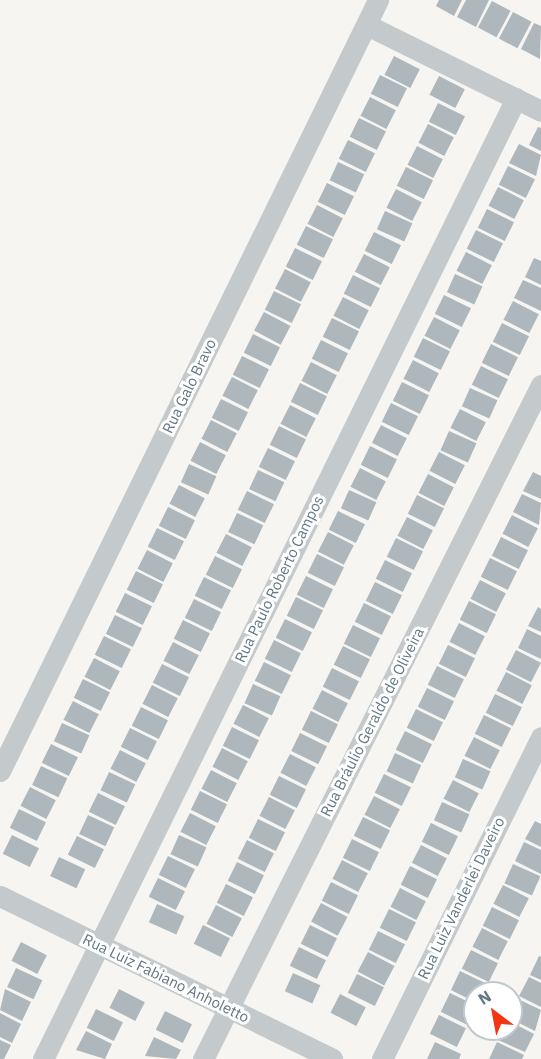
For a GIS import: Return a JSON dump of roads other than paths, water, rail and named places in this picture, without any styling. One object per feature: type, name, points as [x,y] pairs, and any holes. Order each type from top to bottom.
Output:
[{"type":"street","name":"Rua Galo Bravo","points":[[0,771],[367,25],[374,1]]},
{"type":"street","points":[[367,25],[541,111]]},
{"type":"street","name":"Rua Paulo Roberto Campos","points":[[43,1059],[516,98]]},
{"type":"street","name":"Rua Bráulio Geraldo de Oliveira","points":[[204,1059],[541,385]]},
{"type":"street","name":"Rua Luiz Vanderlei Daveiro","points":[[382,1059],[541,737]]},
{"type":"street","name":"Rua Luiz Fabiano Anholetto","points":[[0,896],[332,1059]]}]
